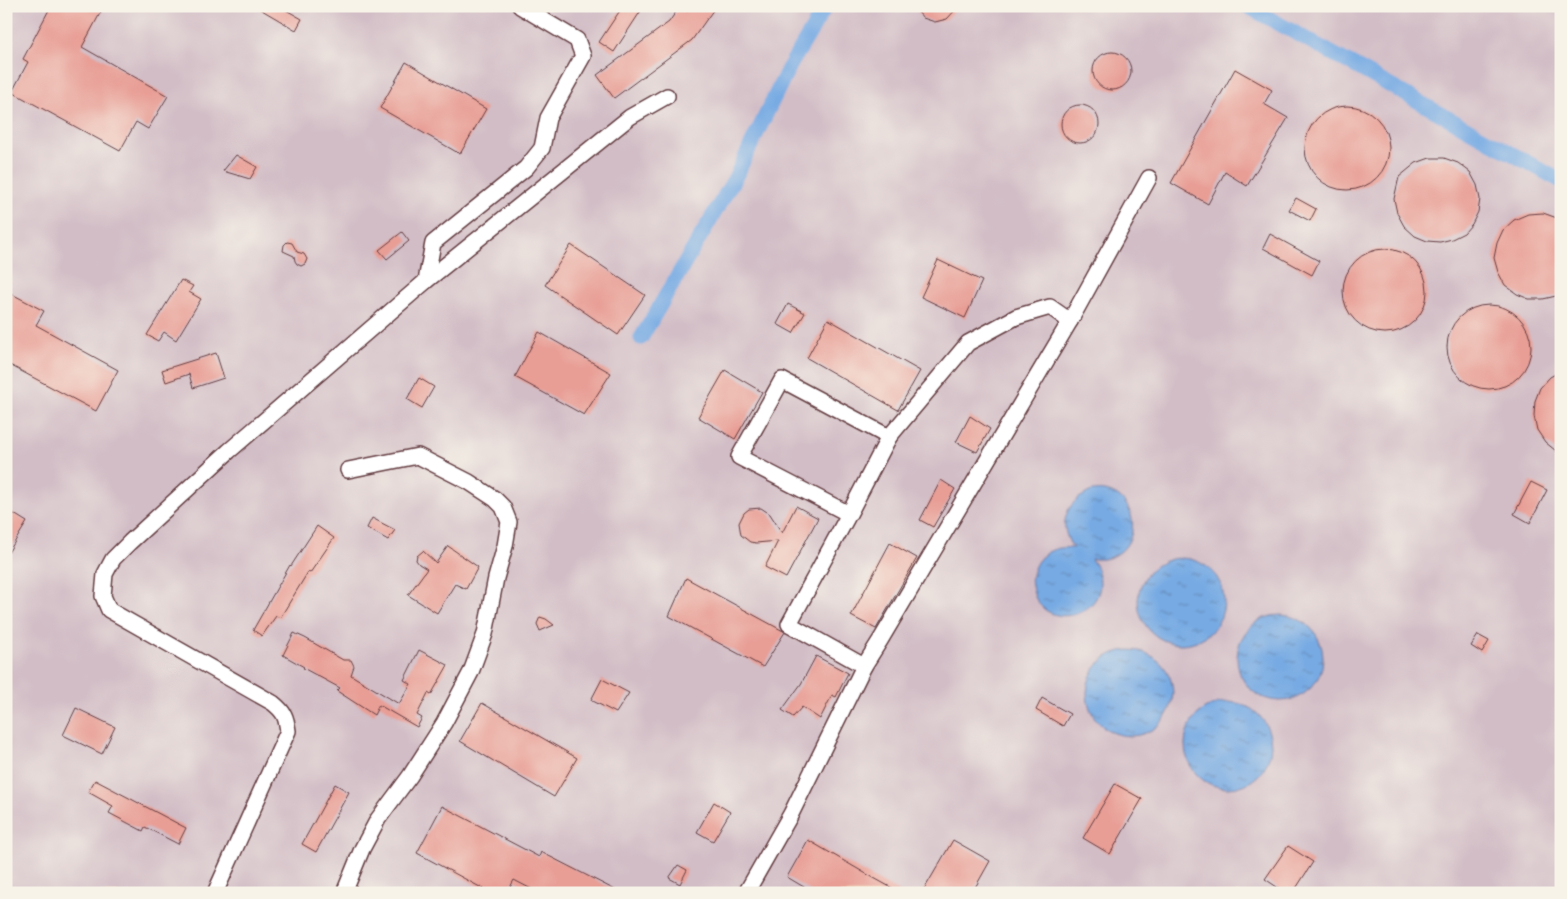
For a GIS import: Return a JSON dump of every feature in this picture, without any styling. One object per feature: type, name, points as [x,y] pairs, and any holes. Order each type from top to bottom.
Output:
[{"type":"street","points":[[426,281],[433,243],[526,168],[542,148],[548,118],[583,56],[577,40],[520,6]]},
{"type":"street","points":[[215,893],[288,730],[286,717],[272,703],[109,610],[103,596],[105,574],[113,559],[215,464],[426,281],[630,117],[666,96]]},
{"type":"street","points":[[746,893],[791,814],[864,666],[1070,321],[1150,178]]},
{"type":"street","points":[[864,666],[789,624],[889,437],[968,343],[1016,318],[1050,307],[1070,321]]},
{"type":"street","points":[[849,514],[739,457],[782,380],[889,437]]},
{"type":"street","points":[[344,893],[362,849],[378,820],[444,723],[471,672],[485,634],[509,522],[503,507],[495,499],[468,482],[418,456],[348,470]]},
{"type":"shaded area","points":[[6,6],[1561,6],[1561,893],[6,893]]},
{"type":"water","points":[[1092,491],[1102,491],[1115,495],[1124,502],[1130,511],[1132,532],[1128,542],[1121,551],[1111,557],[1091,559],[1097,569],[1100,585],[1096,598],[1087,608],[1075,614],[1061,616],[1048,612],[1038,602],[1031,580],[1033,570],[1041,557],[1049,552],[1058,548],[1073,548],[1065,531],[1066,515],[1075,501]]},
{"type":"water","points":[[1181,558],[1205,565],[1217,577],[1224,601],[1217,625],[1205,637],[1181,644],[1157,637],[1145,625],[1138,601],[1145,577],[1157,565]]},
{"type":"water","points":[[1280,615],[1304,622],[1316,634],[1323,658],[1316,682],[1304,694],[1280,701],[1256,694],[1244,682],[1237,658],[1244,634],[1256,622]]},
{"type":"water","points":[[1130,650],[1154,657],[1166,669],[1173,693],[1166,717],[1154,729],[1130,736],[1106,729],[1094,717],[1087,693],[1094,669],[1106,657]]},
{"type":"water","points":[[1228,702],[1252,709],[1264,721],[1271,745],[1264,769],[1252,781],[1228,788],[1204,781],[1192,769],[1185,745],[1192,721],[1204,709]]},
{"type":"building","points":[[51,6],[104,6],[82,47],[168,96],[148,129],[136,122],[120,151],[12,92],[28,62],[23,59]]},
{"type":"building","points":[[255,6],[279,6],[302,19],[296,30]]},
{"type":"building","points":[[623,6],[644,6],[614,52],[599,42]]},
{"type":"building","points":[[680,6],[716,6],[692,40],[614,98],[597,75],[669,22]]},
{"type":"building","points":[[913,6],[959,6],[947,19],[935,22],[923,18]]},
{"type":"building","points":[[1112,52],[1126,57],[1131,71],[1126,85],[1112,90],[1098,85],[1093,71],[1098,57]]},
{"type":"building","points":[[406,62],[486,109],[460,154],[380,108]]},
{"type":"building","points":[[1235,69],[1272,90],[1264,104],[1288,118],[1247,186],[1225,172],[1208,204],[1171,183]]},
{"type":"building","points":[[1080,105],[1094,110],[1099,124],[1094,138],[1080,143],[1066,138],[1061,124],[1066,110]]},
{"type":"building","points":[[1347,106],[1363,109],[1377,118],[1386,132],[1389,148],[1386,164],[1377,178],[1363,187],[1347,190],[1331,187],[1317,178],[1308,164],[1305,148],[1308,132],[1317,118],[1331,109]]},
{"type":"building","points":[[236,155],[257,167],[250,179],[223,171]]},
{"type":"building","points":[[1430,158],[1444,158],[1458,163],[1470,172],[1477,185],[1480,199],[1478,212],[1472,224],[1464,233],[1440,242],[1427,241],[1415,236],[1404,226],[1397,213],[1394,199],[1399,177],[1416,163]]},
{"type":"building","points":[[1296,198],[1316,209],[1310,221],[1289,210]]},
{"type":"building","points":[[1543,213],[1561,220],[1561,293],[1543,299],[1529,299],[1517,294],[1505,285],[1498,272],[1494,258],[1497,243],[1503,230],[1514,220],[1528,214]]},
{"type":"building","points":[[402,232],[409,241],[387,259],[379,250]]},
{"type":"building","points":[[1270,234],[1319,261],[1312,275],[1263,248]]},
{"type":"building","points":[[287,242],[292,243],[297,252],[304,254],[307,259],[305,264],[301,266],[297,264],[294,256],[283,251],[284,245]]},
{"type":"building","points":[[571,245],[645,295],[618,335],[545,285]]},
{"type":"building","points":[[1385,249],[1401,252],[1415,261],[1424,275],[1427,291],[1424,307],[1415,321],[1401,330],[1385,333],[1369,330],[1355,321],[1346,307],[1343,291],[1346,275],[1355,261],[1369,252]]},
{"type":"building","points":[[938,260],[982,281],[965,318],[921,297]]},
{"type":"building","points":[[181,280],[193,286],[189,292],[201,299],[176,340],[164,332],[158,341],[147,335]]},
{"type":"building","points":[[10,293],[44,311],[36,325],[118,370],[96,411],[6,363],[6,300]]},
{"type":"building","points":[[788,304],[805,313],[793,333],[777,324]]},
{"type":"building","points":[[1489,305],[1505,308],[1519,317],[1528,331],[1531,347],[1528,363],[1519,377],[1505,386],[1489,389],[1473,386],[1459,377],[1450,363],[1447,347],[1450,331],[1459,317],[1473,308]]},
{"type":"building","points":[[828,319],[920,371],[898,410],[807,358]]},
{"type":"building","points":[[539,332],[611,373],[584,415],[515,377]]},
{"type":"building","points":[[216,353],[224,378],[193,388],[189,374],[166,382],[162,370]]},
{"type":"building","points":[[725,370],[762,392],[735,439],[698,417]]},
{"type":"building","points":[[1561,371],[1561,455],[1545,442],[1537,430],[1534,416],[1535,401],[1540,388],[1550,377]]},
{"type":"building","points":[[419,378],[434,387],[422,408],[407,399]]},
{"type":"building","points":[[970,416],[990,429],[977,452],[956,442]]},
{"type":"building","points":[[941,480],[955,489],[933,527],[920,520]]},
{"type":"building","points":[[1531,482],[1547,490],[1530,523],[1514,514]]},
{"type":"building","points":[[796,506],[818,518],[786,578],[765,567],[778,541],[750,542],[741,535],[739,523],[744,513],[749,509],[761,508],[770,514],[782,533]]},
{"type":"building","points":[[6,509],[27,522],[6,556]]},
{"type":"building","points":[[372,518],[395,530],[388,540],[367,528]]},
{"type":"building","points":[[317,526],[334,538],[310,573],[308,572],[280,618],[276,616],[262,636],[253,630],[290,565]]},
{"type":"building","points":[[890,543],[917,558],[876,629],[851,616]]},
{"type":"building","points":[[448,546],[478,567],[466,589],[455,584],[437,613],[408,595],[427,569],[419,564],[416,560],[417,556],[423,551],[436,563]]},
{"type":"building","points":[[686,578],[785,632],[763,667],[669,616]]},
{"type":"building","points":[[540,617],[554,625],[540,631],[537,624]]},
{"type":"building","points":[[294,633],[343,660],[351,660],[354,666],[351,675],[399,704],[411,684],[404,680],[419,650],[448,665],[431,695],[428,693],[417,715],[422,718],[417,727],[379,705],[374,715],[337,691],[340,688],[283,655]]},
{"type":"building","points":[[1478,635],[1489,641],[1482,653],[1471,646]]},
{"type":"building","points":[[816,656],[848,673],[836,697],[832,695],[820,719],[802,707],[793,717],[782,710],[801,684]]},
{"type":"building","points":[[602,679],[629,693],[616,713],[591,700]]},
{"type":"building","points":[[1042,698],[1070,714],[1063,726],[1036,710]]},
{"type":"building","points":[[482,703],[577,758],[554,797],[460,741]]},
{"type":"building","points":[[76,708],[115,727],[102,754],[63,735]]},
{"type":"building","points":[[95,780],[186,828],[178,844],[145,827],[143,831],[109,813],[113,806],[88,792]]},
{"type":"building","points":[[335,784],[349,792],[316,852],[302,844]]},
{"type":"building","points":[[1115,784],[1142,799],[1110,854],[1083,838]]},
{"type":"building","points":[[714,802],[730,812],[713,841],[697,832]]},
{"type":"building","points":[[442,806],[539,857],[541,852],[621,893],[539,893],[514,880],[507,893],[491,893],[417,853]]},
{"type":"building","points":[[808,840],[901,893],[814,893],[787,877]]},
{"type":"building","points":[[953,840],[990,861],[972,893],[922,893]]},
{"type":"building","points":[[1288,846],[1313,862],[1293,893],[1286,893],[1265,879]]},
{"type":"building","points":[[678,865],[687,870],[680,884],[669,878]]},
{"type":"waterway","points":[[641,338],[736,176],[788,69],[826,6]]},
{"type":"waterway","points":[[1247,6],[1561,181]]}]
